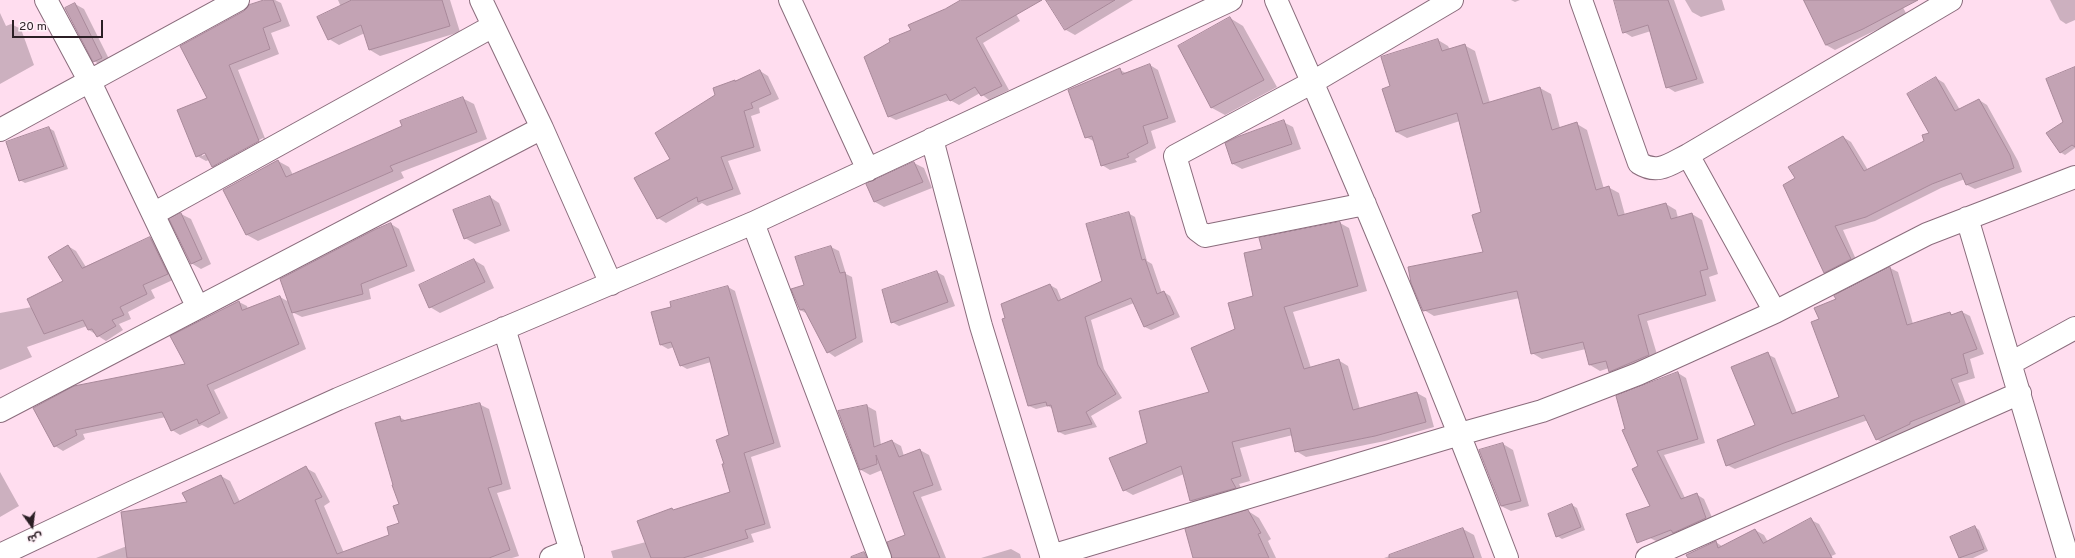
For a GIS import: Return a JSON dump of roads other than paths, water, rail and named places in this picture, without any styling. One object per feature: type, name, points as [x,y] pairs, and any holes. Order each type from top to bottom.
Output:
[{"type":"street","points":[[46,0],[90,82],[197,306]]},
{"type":"street","points":[[0,130],[238,0]]},
{"type":"street","points":[[481,0],[542,128],[611,284]]},
{"type":"street","points":[[790,0],[868,170]]},
{"type":"street","points":[[0,556],[310,412],[753,223],[1231,0]]},
{"type":"street","points":[[1276,0],[1365,204],[1460,434],[1508,558]]},
{"type":"street","points":[[1365,204],[1210,236],[1201,234],[1197,230],[1175,159],[1177,153],[1313,82],[1452,0]]},
{"type":"street","points":[[1581,0],[1639,163],[1649,169],[1658,169],[1688,155],[1951,0]]},
{"type":"street","points":[[153,214],[493,26]]},
{"type":"street","points":[[0,411],[197,306],[542,128]]},
{"type":"street","points":[[932,139],[981,326],[1052,557],[1460,434],[1542,411],[1638,374],[1775,312],[1927,234],[2075,178]]},
{"type":"street","points":[[1688,155],[1775,312]]},
{"type":"street","points":[[1967,218],[2070,552]]},
{"type":"street","points":[[753,223],[880,558]]},
{"type":"street","points":[[504,328],[565,555]]},
{"type":"street","points":[[2011,363],[2075,328]]},
{"type":"street","points":[[1647,558],[2020,393]]}]
